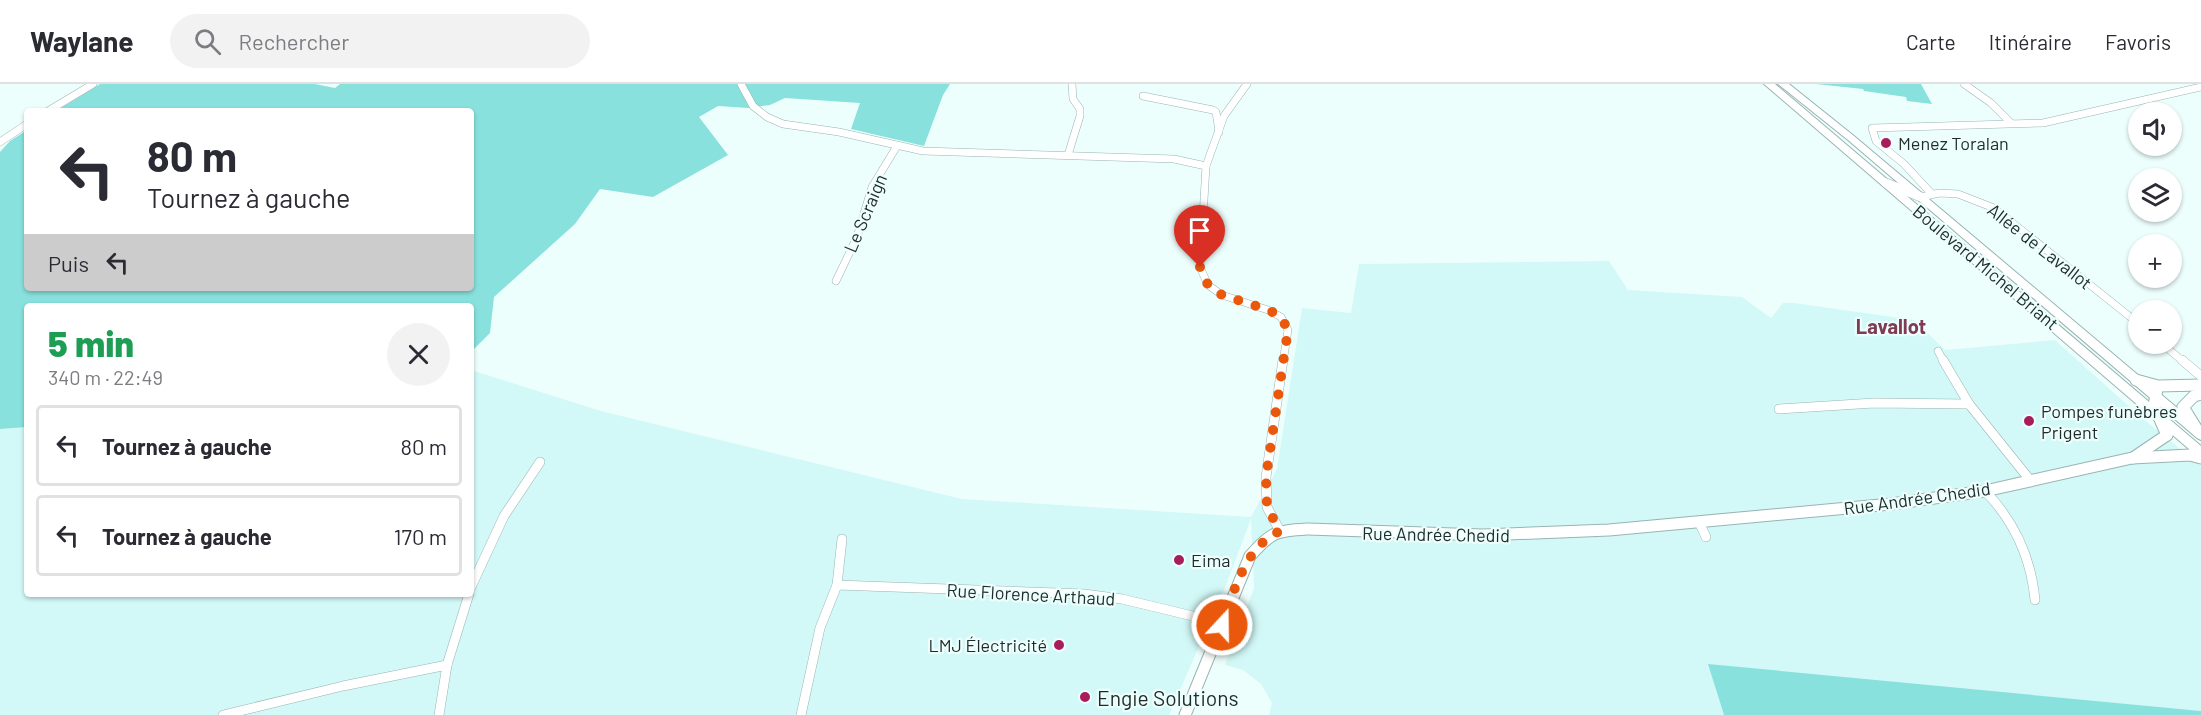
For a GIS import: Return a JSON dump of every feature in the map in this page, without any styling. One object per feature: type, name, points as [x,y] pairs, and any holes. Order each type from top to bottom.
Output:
[{"type":"main road","name":"Boulevard Michel Briant","points":[[1769,84],[2181,434],[2196,453]]},
{"type":"main road","name":"Boulevard Michel Briant","points":[[1784,84],[1926,195],[2136,380],[2156,391],[2200,434]]},
{"type":"street","points":[[53,108],[93,84]]},
{"type":"street","points":[[741,84],[753,106],[767,117],[783,124],[839,132],[923,151],[1174,159],[1206,166]]},
{"type":"street","points":[[1068,155],[1080,116],[1080,109],[1073,99],[1072,84]]},
{"type":"street","points":[[1185,715],[1250,556],[1266,538],[1280,531],[1267,507],[1266,477],[1288,330],[1281,317],[1269,310],[1222,295],[1208,285],[1200,267],[1206,166],[1224,116],[1247,84]]},
{"type":"street","points":[[1964,84],[1991,103],[2011,123]]},
{"type":"street","points":[[1926,195],[1890,153],[1876,141],[1872,128],[2043,123],[2201,87]]},
{"type":"street","points":[[1143,96],[1213,110],[1216,112],[1219,132]]},
{"type":"street","points":[[0,142],[24,126]]},
{"type":"street","name":"Le Scraign","points":[[836,281],[856,237],[872,187],[897,146]]},
{"type":"street","points":[[1872,155],[1890,153]]},
{"type":"street","points":[[1886,183],[1926,195]]},
{"type":"street","name":"Allée de Lavallot","points":[[1926,195],[1954,193],[1978,200],[1994,208],[2128,315]]},
{"type":"street","points":[[1938,351],[1969,404],[2030,480]]},
{"type":"street","points":[[2174,354],[2201,376]]},
{"type":"street","points":[[2200,434],[2167,435],[2155,412],[2156,391],[2201,385]]},
{"type":"street","points":[[2196,453],[2200,434],[2183,407],[2194,396],[2201,394]]},
{"type":"street","points":[[1779,409],[1923,402],[1969,404]]},
{"type":"street","name":"Rue Andrée Chedid","points":[[2132,458],[2167,435]]},
{"type":"street","name":"Rue Andrée Chedid","points":[[1280,531],[1308,529],[1388,533],[1540,535],[1699,522],[1891,504],[1985,491],[2132,458],[2196,453]]},
{"type":"street","points":[[474,581],[504,516],[540,462]]},
{"type":"street","points":[[1985,491],[2000,505],[2016,532],[2034,583],[2035,600]]},
{"type":"street","points":[[1699,522],[1706,537]]},
{"type":"street","points":[[801,715],[820,628],[837,585],[842,539]]},
{"type":"street","name":"Rue Florence Arthaud","points":[[837,585],[1084,594],[1122,598],[1222,623]]},
{"type":"street","points":[[439,715],[447,665],[468,597]]},
{"type":"street","points":[[223,715],[343,686],[447,665]]},
{"type":"shaded area","points":[[100,84],[315,84],[335,88],[340,84],[950,84],[943,95],[924,146],[851,129],[860,103],[785,98],[770,105],[748,108],[718,106],[699,117],[728,155],[653,197],[600,189],[575,224],[494,297],[490,333],[474,349],[474,303],[24,303],[24,427],[0,429],[0,152],[10,141],[24,132],[24,291],[474,291],[474,108],[61,108]]},
{"type":"shaded area","points":[[1816,84],[1921,84],[1932,104],[1907,101],[1906,97],[1863,89]]},
{"type":"shaded area","points":[[1609,261],[1628,290],[1742,297],[1771,318],[1783,303],[1794,303],[1914,320],[1945,350],[2055,340],[2141,417],[2201,466],[2201,711],[1709,665],[1724,715],[1269,715],[1272,703],[1261,684],[1243,670],[1225,665],[1254,588],[1251,519],[1226,585],[1169,715],[0,715],[0,429],[24,427],[24,597],[474,597],[474,371],[601,411],[962,499],[1251,517],[1277,469],[1302,308],[1351,313],[1359,264]]},
{"type":"shaded area","points":[[1708,664],[2201,711],[2201,715],[1724,715]]},
{"type":"place","name":"Menez Toralan","points":[[1886,143]]},
{"type":"place","name":"Pompes funèbres Prigent","points":[[2029,421]]},
{"type":"place","name":"Eima","points":[[1179,560]]},
{"type":"place","name":"LMJ Électricité","points":[[1059,645]]},
{"type":"place","name":"Engie Solutions","points":[[1085,697]]},
{"type":"district","name":"Lavallot","points":[[1891,326]]},
{"type":"route","points":[[1200,267],[1208,285],[1222,295],[1269,310],[1281,317],[1288,330],[1266,477],[1267,507],[1280,531],[1266,538],[1250,556],[1222,625]]}]
